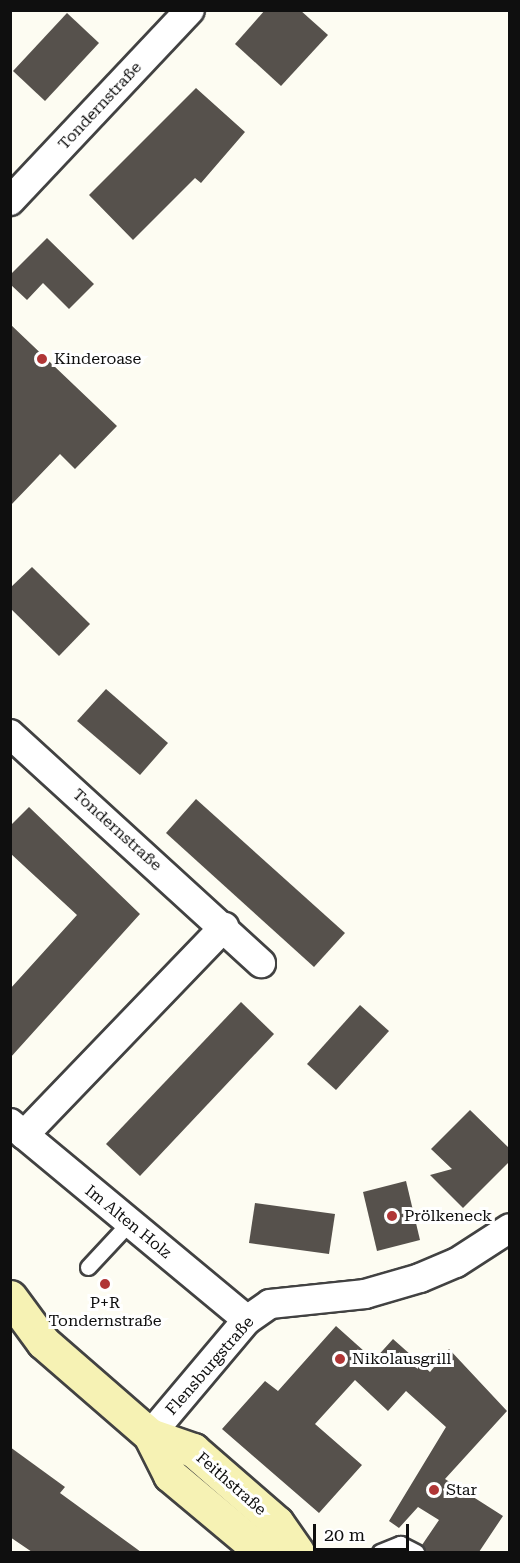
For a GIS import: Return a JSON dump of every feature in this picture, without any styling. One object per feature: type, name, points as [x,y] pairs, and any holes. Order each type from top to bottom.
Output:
[{"type":"main road","name":"Feithstraße","points":[[10,1297],[43,1342],[150,1435],[193,1450],[277,1523],[297,1552]]},
{"type":"main road","name":"Feithstraße","points":[[10,1330],[43,1342]]},
{"type":"main road","name":"Feithstraße","points":[[150,1435],[170,1475],[262,1552]]},
{"type":"street","name":"Tondernstraße","points":[[10,201],[190,10]]},
{"type":"street","name":"Tondernstraße","points":[[10,734],[261,963]]},
{"type":"street","points":[[17,1129],[224,927]]},
{"type":"street","name":"Im Alten Holz","points":[[17,1129],[128,1224],[247,1320]]},
{"type":"street","name":"Flensburgstraße","points":[[150,1435],[247,1320],[270,1304],[364,1294],[420,1278],[456,1263],[510,1228]]},
{"type":"lane","points":[[88,1267],[128,1224]]},
{"type":"lane","points":[[380,1552],[400,1544],[416,1552]]},
{"type":"building","points":[[265,10],[300,10],[328,35],[281,86],[235,44]]},
{"type":"building","points":[[67,13],[99,43],[45,101],[13,71]]},
{"type":"building","points":[[196,88],[245,132],[201,183],[195,178],[133,240],[89,195]]},
{"type":"building","points":[[47,238],[94,284],[69,309],[43,283],[27,300],[10,284],[10,275]]},
{"type":"building","name":"Kinderoase","points":[[10,324],[117,426],[75,469],[60,454],[10,506]]},
{"type":"building","points":[[32,567],[90,624],[59,656],[10,608],[10,588]]},
{"type":"building","points":[[106,689],[168,743],[140,775],[77,721]]},
{"type":"building","points":[[196,799],[345,933],[314,967],[166,833]]},
{"type":"building","points":[[29,807],[140,914],[10,1058],[10,989],[77,915],[10,853],[10,826]]},
{"type":"building","points":[[241,1002],[274,1034],[140,1176],[106,1144]]},
{"type":"building","points":[[360,1005],[389,1031],[336,1090],[307,1064]]},
{"type":"building","points":[[470,1110],[510,1149],[510,1161],[463,1208],[430,1175],[452,1169],[431,1149]]},
{"type":"building","name":"Prölkeneck","points":[[406,1181],[420,1240],[377,1251],[363,1192]]},
{"type":"building","points":[[255,1203],[335,1214],[329,1254],[249,1243]]},
{"type":"building","points":[[336,1326],[374,1360],[393,1339],[430,1372],[449,1349],[507,1411],[445,1479],[503,1516],[479,1552],[426,1552],[422,1545],[439,1520],[418,1507],[399,1528],[389,1521],[446,1427],[406,1391],[388,1411],[355,1380],[315,1424],[362,1465],[319,1513],[222,1429],[265,1381],[278,1391]]},
{"type":"building","points":[[10,1447],[65,1487],[60,1493],[141,1552],[32,1552],[10,1537]]},
{"type":"place","name":"Kinderoase","points":[[42,359]]},
{"type":"place","name":"Prölkeneck","points":[[392,1216]]},
{"type":"place","name":"P+R Tondernstraße","points":[[105,1284]]},
{"type":"place","name":"Nikolausgrill","points":[[340,1359]]},
{"type":"place","name":"Star","points":[[434,1490]]}]
